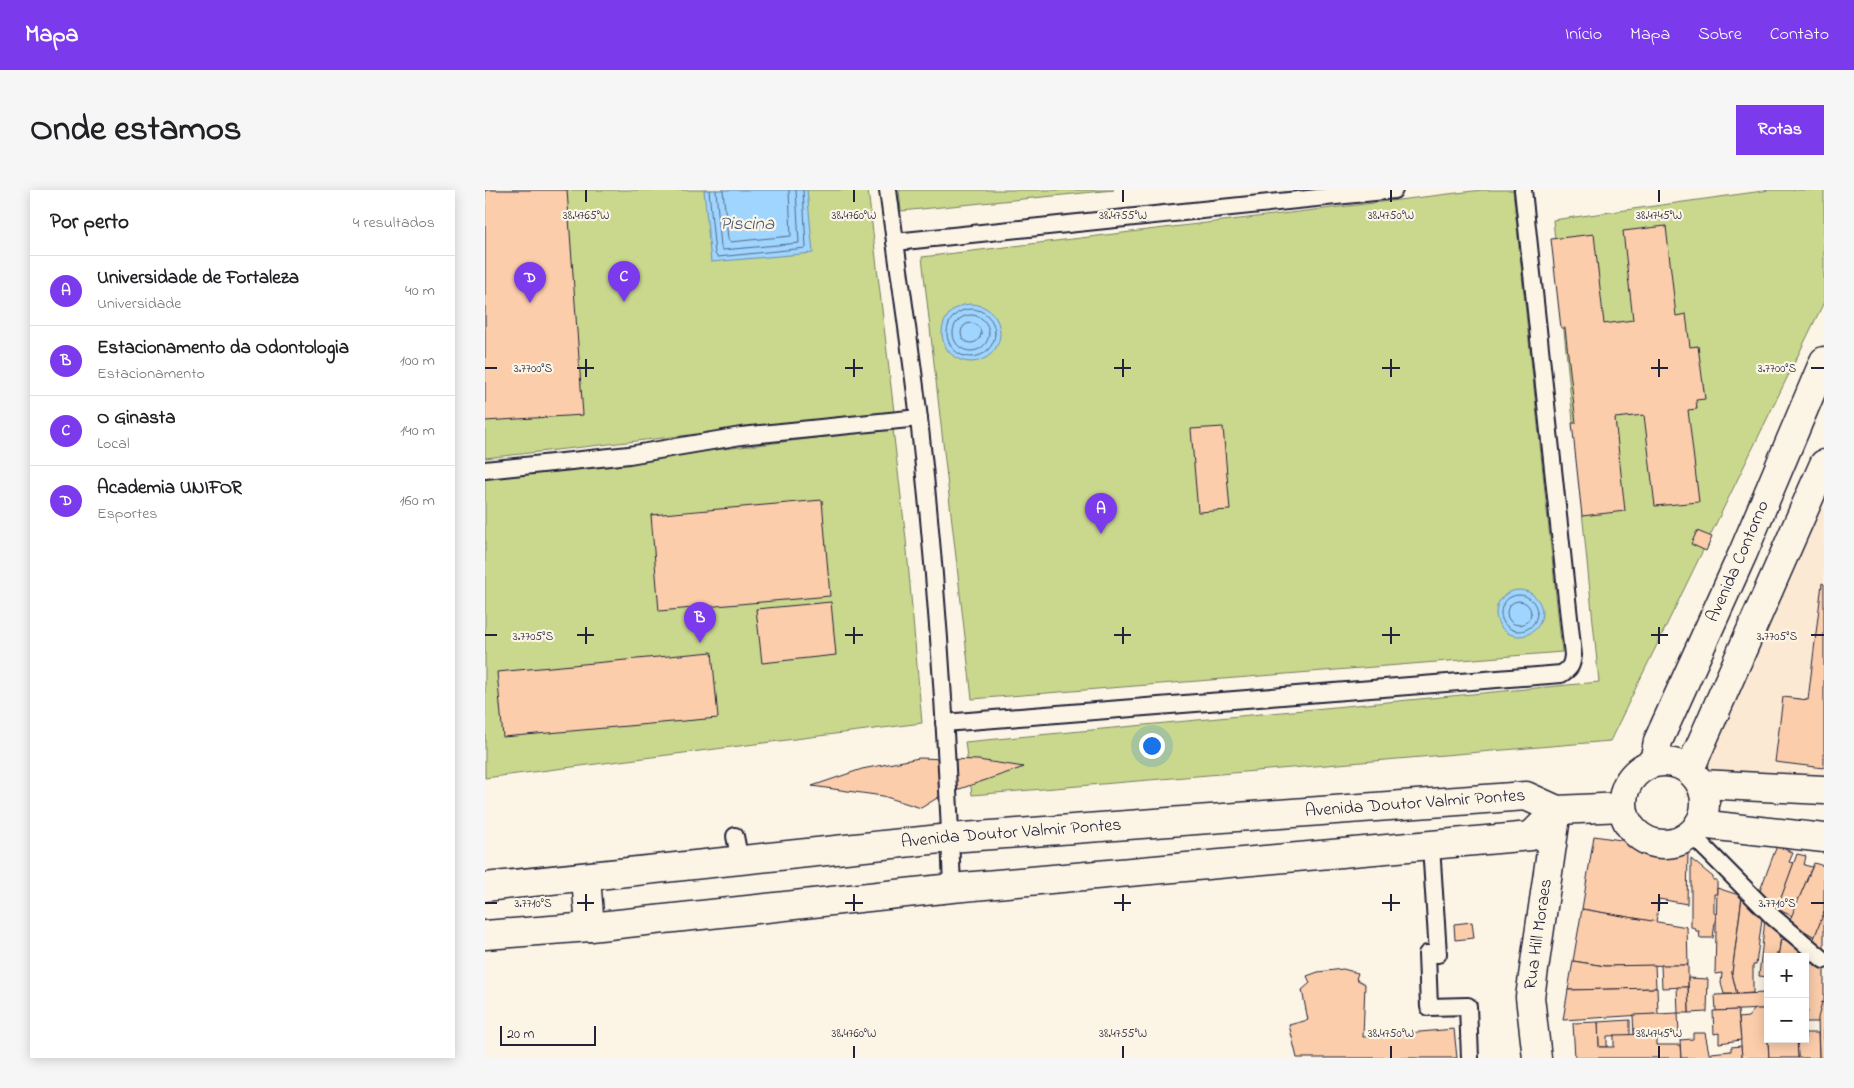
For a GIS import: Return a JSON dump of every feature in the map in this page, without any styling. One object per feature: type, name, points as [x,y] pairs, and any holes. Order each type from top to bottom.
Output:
[{"type":"street","name":"Avenida Contorno","points":[[1653,762],[1658,740],[1743,553],[1824,361]]},
{"type":"street","points":[[1824,464],[1695,777],[1706,802],[1703,820],[1695,830],[1675,843],[1656,844],[1639,836],[1627,822],[1623,807],[1626,786],[1637,771],[1653,762],[1672,762],[1695,777],[1824,790]]},
{"type":"street","name":"Avenida Doutor Valmir Pontes","points":[[485,887],[586,878],[737,849],[950,838],[1526,796],[1557,810],[1531,836],[952,888],[591,927],[485,935]]},
{"type":"street","points":[[1557,810],[1623,807]]},
{"type":"street","name":"Rua Hill Moraes","points":[[1537,1058],[1529,997],[1557,810]]},
{"type":"street","points":[[1695,830],[1824,838]]},
{"type":"street","points":[[586,878],[591,927]]},
{"type":"lane","points":[[888,190],[919,418],[944,724],[952,888]]},
{"type":"lane","points":[[895,242],[1395,190]]},
{"type":"lane","points":[[944,724],[1561,674],[1568,670],[1573,664],[1573,654],[1523,190]]},
{"type":"lane","points":[[485,470],[629,455],[741,436],[919,418]]},
{"type":"lane","points":[[1695,830],[1773,918],[1824,960]]},
{"type":"lane","points":[[1431,846],[1438,954],[1427,954],[1429,1007],[1468,1006],[1470,1058]]},
{"type":"shaded area","points":[[1824,477],[1824,791],[1684,798],[1685,749]]},
{"type":"green space","points":[[485,190],[868,190],[894,412],[485,458]]},
{"type":"green space","points":[[899,190],[1114,190],[901,211]]},
{"type":"green space","points":[[1482,190],[1513,190],[1562,652],[972,699],[922,257]]},
{"type":"green space","points":[[1770,190],[1824,190],[1824,302],[1610,741],[972,795],[965,742],[1599,682],[1553,220]]},
{"type":"green space","points":[[893,429],[906,539],[922,723],[485,778],[485,477]]},
{"type":"water","name":"Piscina","points":[[704,190],[807,190],[813,253],[711,262]]},
{"type":"water","points":[[965,304],[977,304],[992,312],[1000,327],[1000,339],[992,354],[977,362],[965,362],[950,354],[942,339],[942,327],[950,312]]},
{"type":"water","points":[[1514,590],[1524,590],[1538,600],[1542,613],[1538,626],[1532,632],[1524,636],[1514,636],[1500,626],[1496,618],[1496,608],[1506,594]]},
{"type":"building","points":[[485,190],[567,190],[583,415],[485,421]]},
{"type":"building","points":[[1666,226],[1676,316],[1686,314],[1690,347],[1698,346],[1705,399],[1696,400],[1697,409],[1688,410],[1699,502],[1655,506],[1644,415],[1615,418],[1625,511],[1582,516],[1572,423],[1576,423],[1565,328],[1561,328],[1551,239],[1594,234],[1604,324],[1633,320],[1623,231]]},
{"type":"building","points":[[1223,427],[1230,510],[1198,512],[1191,429]]},
{"type":"building","points":[[822,500],[830,596],[659,611],[651,515]]},
{"type":"building","points":[[1697,531],[1712,537],[1706,551],[1691,544]]},
{"type":"building","points":[[1822,583],[1824,584],[1824,768],[1775,762],[1783,697],[1808,700]]},
{"type":"building","points":[[831,602],[836,655],[762,663],[756,609]]},
{"type":"building","points":[[712,652],[718,718],[503,737],[497,672]]},
{"type":"building","points":[[919,758],[978,760],[1024,767],[942,795],[921,808],[883,796],[812,786],[862,769]]},
{"type":"building","points":[[1594,836],[1688,850],[1687,904],[1659,899],[1656,922],[1582,909]]},
{"type":"building","points":[[1778,843],[1786,846],[1785,849],[1793,853],[1789,862],[1794,863],[1776,912],[1759,893]]},
{"type":"building","points":[[1797,854],[1806,856],[1804,865],[1812,867],[1792,916],[1777,909]]},
{"type":"building","points":[[1691,859],[1713,877],[1713,880],[1717,880],[1717,894],[1714,894],[1714,913],[1716,914],[1713,938],[1700,938],[1699,931],[1691,927]]},
{"type":"building","points":[[1814,863],[1824,866],[1824,912],[1815,937],[1789,922]]},
{"type":"building","points":[[1717,888],[1742,896],[1732,973],[1737,994],[1724,994],[1721,983],[1722,973],[1715,974]]},
{"type":"building","points":[[1742,897],[1763,911],[1756,965],[1753,965],[1753,993],[1737,994],[1732,973]]},
{"type":"building","points":[[1582,909],[1687,927],[1688,965],[1605,966],[1573,961]]},
{"type":"building","points":[[1824,912],[1824,958],[1812,944]]},
{"type":"building","points":[[1765,919],[1782,925],[1779,953],[1764,953],[1764,977],[1759,976]]},
{"type":"building","points":[[1472,922],[1474,938],[1455,940],[1454,924]]},
{"type":"building","points":[[1781,939],[1795,942],[1813,955],[1809,962],[1809,953],[1779,953]]},
{"type":"building","points":[[1812,959],[1824,966],[1824,1003],[1822,1002],[1818,1022],[1809,1022],[1809,966]]},
{"type":"building","points":[[1573,961],[1605,966],[1655,965],[1656,988],[1568,990]]},
{"type":"building","points":[[1661,965],[1688,965],[1688,987],[1662,988]]},
{"type":"building","points":[[1343,969],[1358,973],[1356,979],[1365,984],[1363,1037],[1454,1029],[1457,1058],[1297,1058],[1289,1025],[1308,1020],[1302,990],[1310,983],[1307,976],[1318,972]]},
{"type":"building","points":[[1688,978],[1708,979],[1707,1012],[1689,1013]]},
{"type":"building","points":[[1677,987],[1688,987],[1689,1013],[1678,1013]]},
{"type":"building","points":[[1657,988],[1658,1014],[1563,1020],[1568,990]]},
{"type":"building","points":[[1764,993],[1764,1009],[1716,1011],[1715,995]]},
{"type":"building","points":[[1822,1002],[1824,1003],[1824,1058],[1819,1058],[1818,1018]]},
{"type":"building","points":[[1755,1009],[1764,1009],[1764,1043],[1768,1043],[1769,1058],[1742,1058],[1739,1018],[1748,1017]]},
{"type":"building","points":[[1738,1010],[1741,1040],[1719,1043],[1719,1033],[1714,1034],[1713,1011]]},
{"type":"building","points":[[1678,1013],[1679,1033],[1634,1035],[1633,1015]]},
{"type":"building","points":[[1630,1020],[1630,1035],[1607,1036],[1607,1047],[1599,1047],[1598,1022]]},
{"type":"building","points":[[1598,1022],[1599,1047],[1614,1047],[1614,1035],[1657,1034],[1657,1045],[1680,1045],[1681,1058],[1575,1058],[1573,1023]]},
{"type":"building","points":[[1693,1033],[1705,1033],[1710,1058],[1681,1058],[1680,1040],[1693,1039]]},
{"type":"building","points":[[1809,1033],[1818,1033],[1819,1058],[1798,1058],[1797,1043],[1809,1043]]},
{"type":"building","points":[[1768,1043],[1797,1043],[1798,1058],[1769,1058]]},
{"type":"building","points":[[1741,1046],[1742,1058],[1712,1058],[1711,1053],[1731,1051],[1731,1047]]},
{"type":"place","name":"O Ginasta","points":[[624,302]]},
{"type":"place","name":"Academia UNIFOR","points":[[530,303]]},
{"type":"place","name":"Universidade de Fortaleza","points":[[1101,534]]},
{"type":"place","name":"Estacionamento da Odontologia","points":[[700,643]]}]
